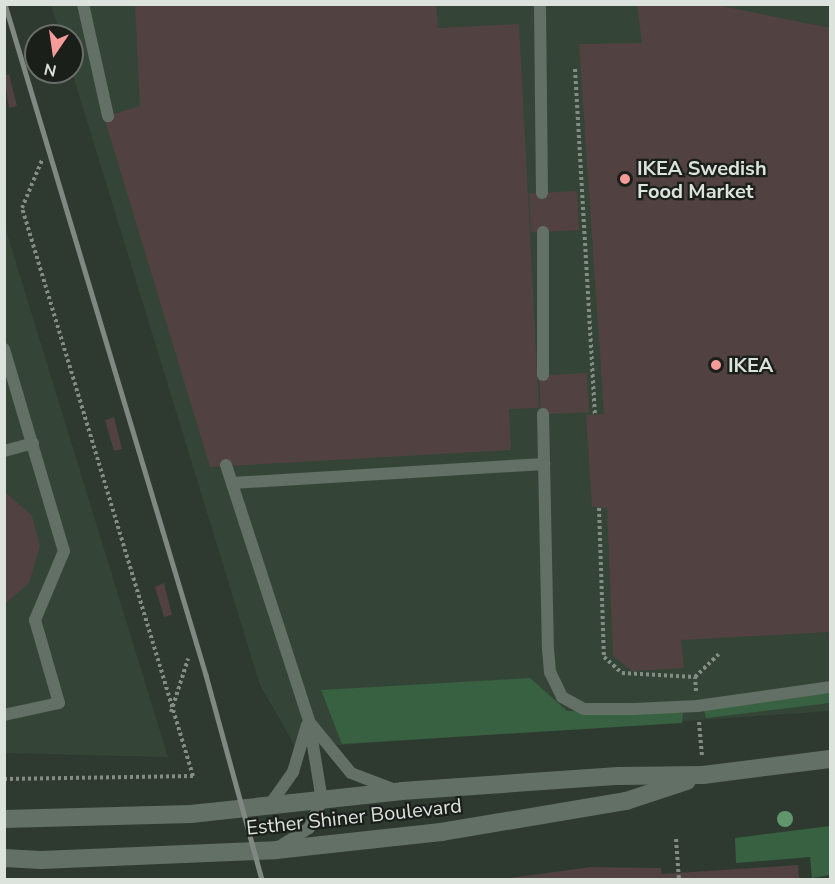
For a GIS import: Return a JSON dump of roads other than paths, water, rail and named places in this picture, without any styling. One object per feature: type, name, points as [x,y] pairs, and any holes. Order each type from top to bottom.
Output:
[{"type":"street","name":"Esther Shiner Boulevard","points":[[4,819],[180,814],[402,791],[618,776],[703,775],[831,759]]},
{"type":"street","name":"Esther Shiner Boulevard","points":[[4,858],[41,860],[276,850],[441,832],[626,801],[703,775]]},
{"type":"lane","points":[[83,4],[108,116]]},
{"type":"lane","points":[[540,4],[542,193]]},
{"type":"lane","points":[[543,232],[543,375]]},
{"type":"lane","points":[[4,349],[64,552],[35,620],[59,703],[4,715]]},
{"type":"lane","points":[[543,414],[548,649],[550,672],[562,697],[584,710],[698,706],[831,687]]},
{"type":"lane","points":[[4,451],[33,443]]},
{"type":"lane","points":[[226,465],[309,721],[322,800],[309,828],[276,850]]},
{"type":"lane","points":[[232,483],[544,465]]},
{"type":"lane","points":[[309,721],[351,773],[402,791]]},
{"type":"lane","points":[[269,806],[293,772],[309,721]]},
{"type":"railway","points":[[5,4],[206,675],[262,880]]},
{"type":"place","name":"IKEA Swedish Food Market","points":[[625,179]]},
{"type":"place","name":"IKEA","points":[[716,365]]}]
